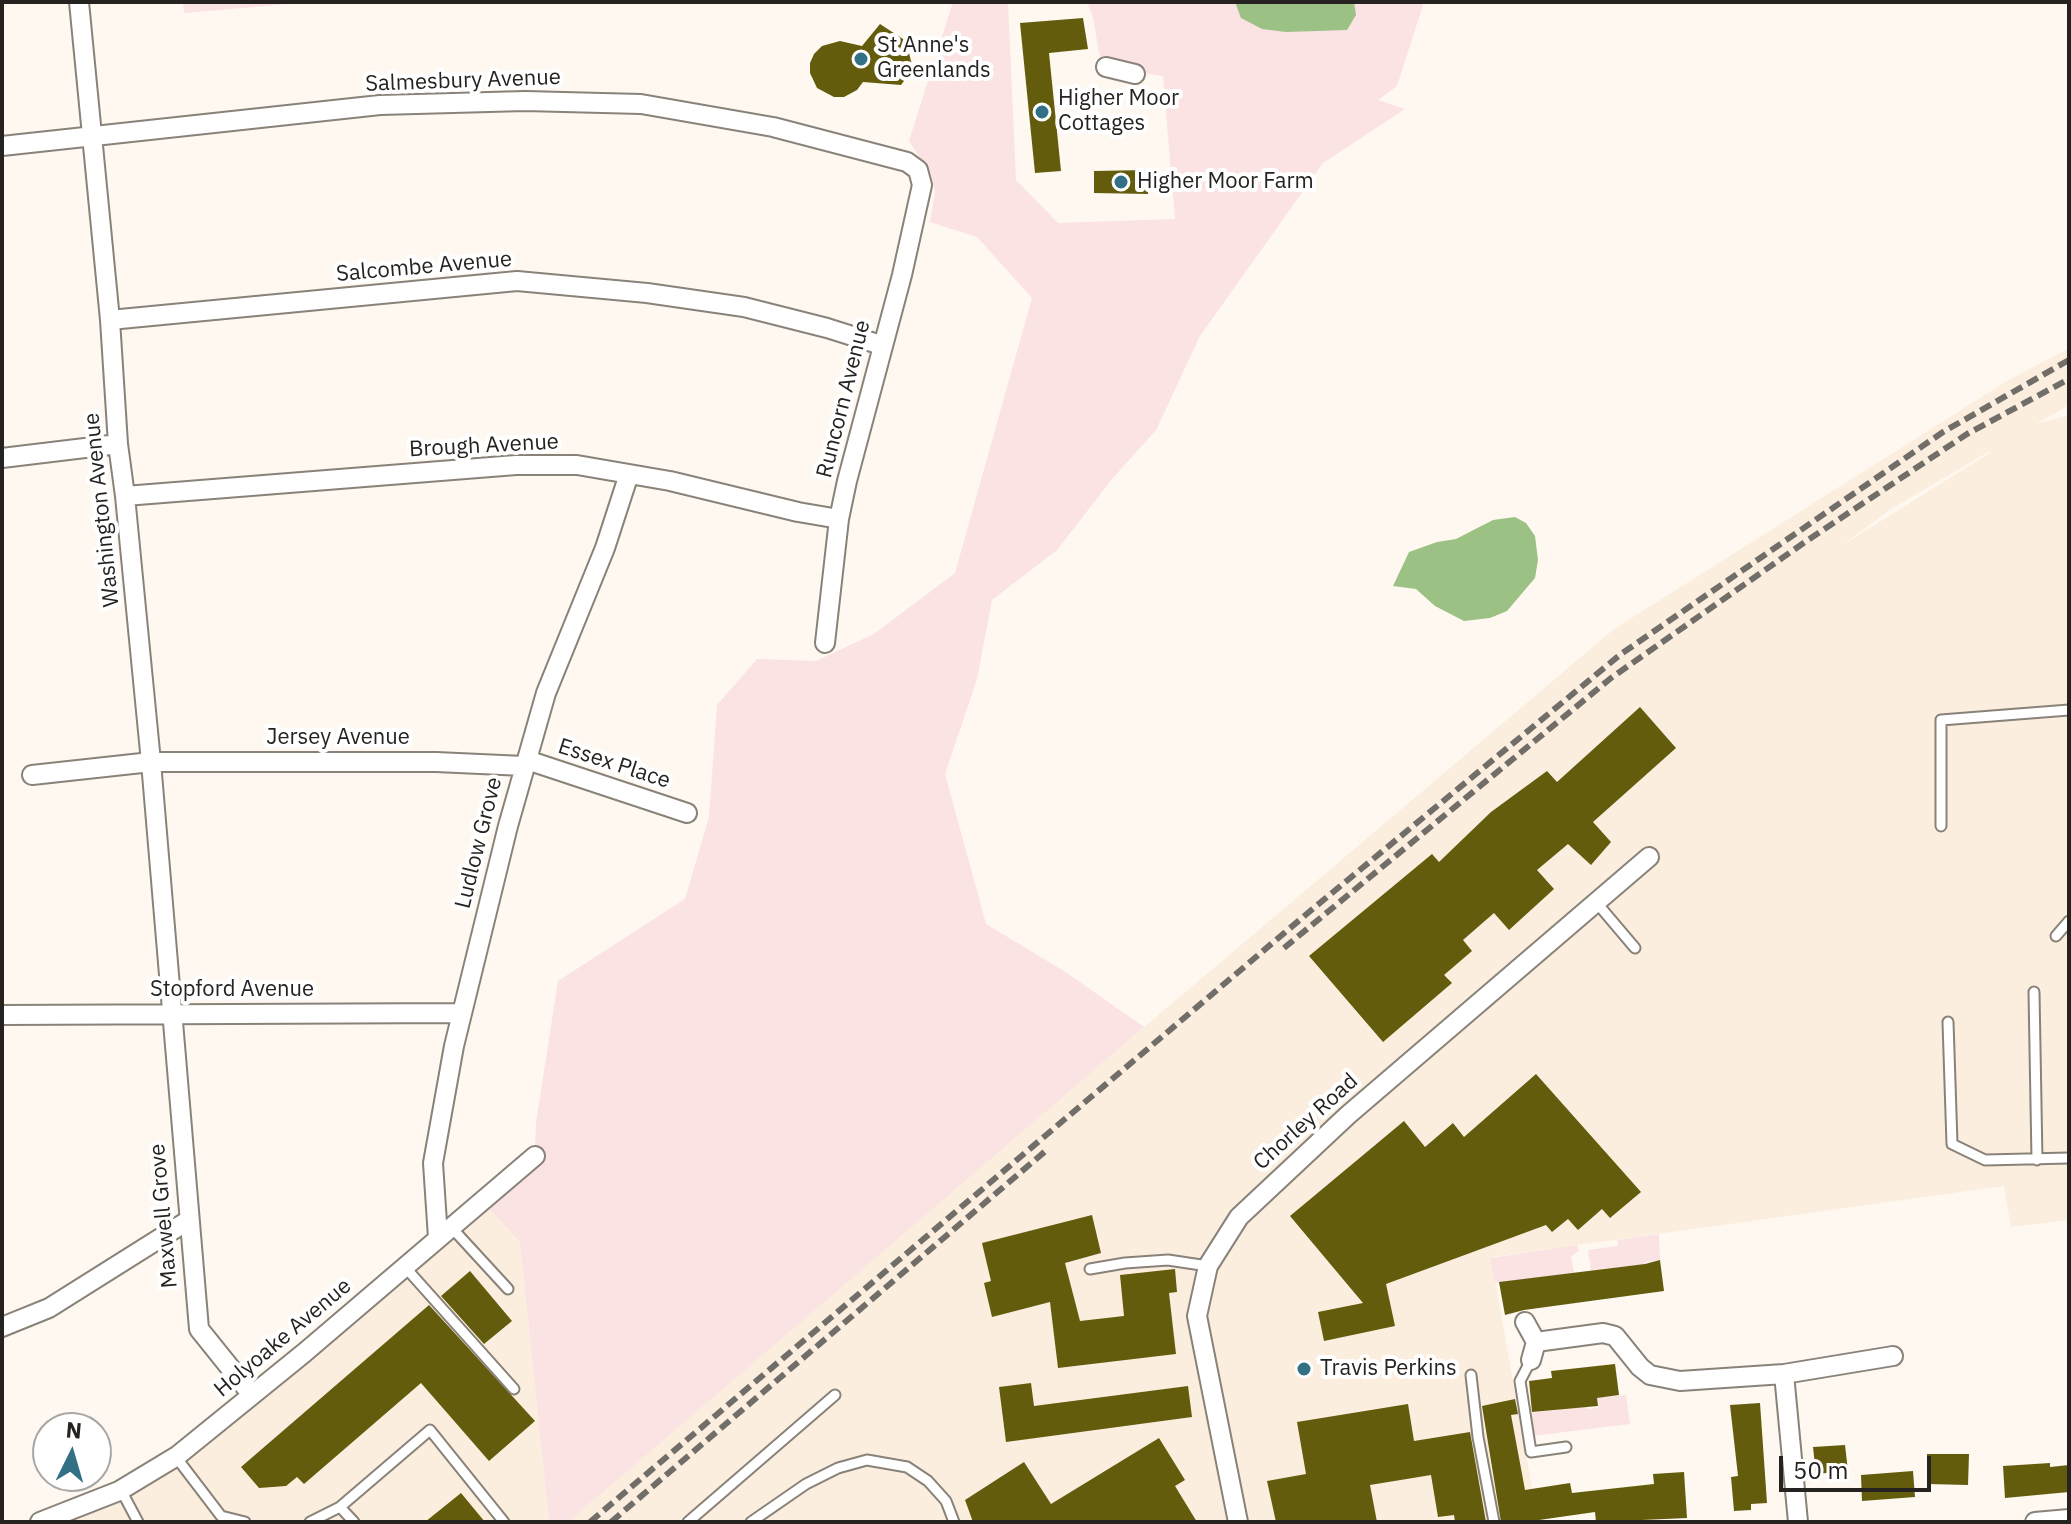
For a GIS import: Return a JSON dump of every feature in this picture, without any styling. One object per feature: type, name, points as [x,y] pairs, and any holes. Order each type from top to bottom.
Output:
[{"type":"street","name":"Washington Avenue","points":[[79,2],[172,1014]]},
{"type":"street","points":[[1106,67],[1135,74]]},
{"type":"street","name":"Salmesbury Avenue","points":[[2,146],[380,105],[525,101],[641,104],[773,127],[907,162],[918,170]]},
{"type":"street","name":"Runcorn Avenue","points":[[825,643],[839,519],[881,345],[902,275],[922,185],[918,170]]},
{"type":"street","name":"Salcombe Avenue","points":[[110,320],[517,281],[647,293],[744,307],[881,345]]},
{"type":"street","points":[[2,458],[118,444]]},
{"type":"street","name":"Brough Avenue","points":[[125,496],[516,465],[577,465],[670,481],[839,519]]},
{"type":"street","name":"Ludlow Grove","points":[[445,1232],[433,1163],[462,1013],[525,763],[546,693],[605,548],[629,474]]},
{"type":"street","name":"Jersey Avenue","points":[[32,775],[151,762],[525,763]]},
{"type":"street","name":"Essex Place","points":[[525,763],[687,812]]},
{"type":"street","name":"Chorley Road","points":[[1238,1522],[1197,1316],[1208,1266],[1239,1217],[1348,1115],[1649,857]]},
{"type":"street","name":"Stopford Avenue","points":[[2,1015],[462,1013]]},
{"type":"street","name":"Maxwell Grove","points":[[172,1014],[199,1329],[252,1395]]},
{"type":"street","name":"Holyoake Avenue","points":[[40,1522],[121,1490],[176,1457],[535,1156]]},
{"type":"street","points":[[2,1327],[49,1308],[189,1220]]},
{"type":"street","points":[[1525,1322],[1536,1342],[1531,1360]]},
{"type":"street","points":[[1536,1342],[1610,1334],[1650,1375],[1661,1379],[1707,1381],[1784,1374],[1893,1356]]},
{"type":"street","points":[[1784,1374],[1798,1522]]},
{"type":"street","points":[[2035,1522],[2069,1519]]},
{"type":"lane","points":[[1941,826],[1941,720],[2069,710]]},
{"type":"lane","points":[[1596,902],[1635,948]]},
{"type":"lane","points":[[2056,936],[2069,921]]},
{"type":"lane","points":[[2034,992],[2037,1160]]},
{"type":"lane","points":[[1948,1022],[1952,1144],[1985,1160],[2069,1158]]},
{"type":"lane","points":[[445,1232],[508,1289]]},
{"type":"lane","points":[[1090,1269],[1168,1260],[1208,1266]]},
{"type":"lane","points":[[405,1267],[514,1389]]},
{"type":"lane","points":[[1531,1360],[1520,1381],[1531,1452],[1566,1447]]},
{"type":"lane","points":[[1471,1375],[1478,1437],[1494,1522]]},
{"type":"lane","points":[[688,1522],[835,1395]]},
{"type":"lane","points":[[310,1522],[340,1507],[430,1430],[504,1522]]},
{"type":"lane","points":[[176,1457],[219,1519],[245,1522]]},
{"type":"lane","points":[[751,1522],[806,1484],[838,1468],[867,1460],[907,1467],[928,1481],[946,1501],[954,1522]]},
{"type":"lane","points":[[121,1490],[138,1522]]},
{"type":"lane","points":[[340,1507],[354,1522]]},
{"type":"shaded area","points":[[183,2],[311,2],[184,13]]},
{"type":"shaded area","points":[[953,2],[1008,2],[1016,180],[1058,223],[1175,219],[1163,76],[1106,67],[1099,53],[1093,17],[1087,2],[1424,2],[1397,86],[1378,100],[1405,109],[1323,163],[1200,336],[1156,430],[1112,479],[1057,550],[992,600],[977,679],[945,774],[986,924],[1067,973],[1144,1027],[568,1522],[549,1522],[520,1242],[482,1201],[535,1155],[536,1123],[558,981],[685,899],[709,817],[717,705],[757,659],[816,661],[874,634],[955,573],[1032,298],[977,237],[930,222],[935,193],[931,174],[909,141]]},
{"type":"shaded area","points":[[1235,2],[1354,2],[1356,15],[1347,30],[1286,32],[1262,29],[1241,18]]},
{"type":"shaded area","points":[[2069,348],[2069,405],[2036,424],[2069,415],[2069,1220],[2011,1227],[2004,1186],[1491,1257],[1538,1522],[568,1522],[856,1271],[1614,629],[2007,381]],"holes":[[[1991,452],[1841,546],[1891,509]]]},
{"type":"shaded area","points":[[1515,517],[1526,523],[1535,536],[1538,560],[1535,578],[1507,611],[1490,618],[1464,621],[1435,606],[1416,589],[1393,586],[1409,552],[1456,539],[1493,520]]},
{"type":"shaded area","points":[[482,1201],[520,1242],[549,1522],[40,1522],[153,1471]]},
{"type":"shaded area","points":[[1659,1234],[1660,1260],[1645,1262],[1646,1271],[1636,1265],[1591,1270],[1588,1250],[1618,1246],[1617,1240]]},
{"type":"shaded area","points":[[1577,1245],[1579,1251],[1571,1256],[1574,1273],[1495,1283],[1490,1258]]},
{"type":"shaded area","points":[[1626,1395],[1630,1424],[1532,1436],[1528,1413],[1558,1410],[1586,1400],[1587,1409],[1598,1408],[1597,1398]]},
{"type":"building","name":"Higher Moor Cottages","points":[[1083,18],[1088,49],[1049,53],[1061,171],[1035,173],[1020,23]]},
{"type":"building","name":"St Anne's Greenlands","points":[[880,24],[906,41],[913,69],[901,85],[863,82],[857,90],[844,97],[834,97],[817,88],[810,73],[814,54],[822,46],[840,41],[862,46]]},
{"type":"building","name":"Higher Moor Farm","points":[[1147,170],[1148,194],[1094,193],[1094,171]]},
{"type":"building","points":[[1640,707],[1676,748],[1593,822],[1611,842],[1591,865],[1568,844],[1537,870],[1554,889],[1509,930],[1494,913],[1463,940],[1472,951],[1444,975],[1452,983],[1383,1042],[1309,956],[1432,854],[1439,862],[1491,812],[1547,771],[1557,782]]},
{"type":"building","points":[[1536,1074],[1641,1192],[1610,1218],[1602,1209],[1578,1230],[1568,1219],[1552,1232],[1546,1225],[1386,1284],[1395,1326],[1324,1341],[1318,1312],[1363,1303],[1290,1216],[1404,1121],[1425,1147],[1453,1123],[1464,1137]]},
{"type":"building","points":[[1092,1215],[1101,1253],[1065,1263],[1080,1321],[1124,1316],[1120,1275],[1175,1269],[1177,1292],[1169,1293],[1176,1354],[1058,1368],[1050,1302],[992,1317],[984,1283],[991,1281],[982,1243]]},
{"type":"building","points":[[1660,1260],[1664,1291],[1505,1315],[1499,1282]]},
{"type":"building","points":[[470,1271],[512,1321],[484,1344],[441,1296]]},
{"type":"building","points":[[429,1305],[535,1421],[489,1461],[421,1383],[304,1484],[297,1477],[286,1486],[259,1488],[241,1467]]},
{"type":"building","points":[[1615,1364],[1619,1395],[1597,1398],[1598,1406],[1532,1412],[1529,1381],[1552,1378],[1551,1371]]},
{"type":"building","points":[[1031,1383],[1034,1406],[1188,1386],[1192,1417],[1006,1442],[999,1387]]},
{"type":"building","points":[[1515,1399],[1518,1414],[1511,1415],[1525,1490],[1570,1483],[1572,1493],[1654,1484],[1653,1474],[1684,1472],[1687,1518],[1596,1522],[1595,1512],[1525,1522],[1501,1522],[1482,1406]]},
{"type":"building","points":[[1760,1403],[1767,1503],[1751,1504],[1751,1510],[1734,1511],[1731,1477],[1738,1476],[1730,1405]]},
{"type":"building","points":[[1408,1404],[1414,1441],[1470,1432],[1486,1522],[1455,1522],[1454,1515],[1438,1517],[1431,1475],[1370,1485],[1377,1522],[1276,1522],[1267,1481],[1306,1474],[1297,1422]]},
{"type":"building","points":[[1159,1438],[1185,1480],[1175,1486],[1197,1522],[973,1522],[965,1500],[1024,1462],[1051,1504]]},
{"type":"building","points":[[1845,1445],[1848,1471],[1816,1474],[1813,1447]]},
{"type":"building","points":[[1927,1454],[1969,1454],[1968,1485],[1927,1484]]},
{"type":"building","points":[[2050,1463],[2050,1467],[2069,1465],[2069,1492],[2005,1498],[2003,1466]]},
{"type":"building","points":[[1913,1471],[1915,1497],[1862,1501],[1861,1475]]},
{"type":"building","points":[[461,1493],[485,1522],[425,1522]]},
{"type":"railway","points":[[590,1522],[1309,912],[1621,654],[1943,432],[2069,360]]},
{"type":"railway","points":[[1284,948],[1611,678],[1805,542],[1967,434],[2069,379]]},
{"type":"railway","points":[[611,1522],[1049,1148]]},
{"type":"place","name":"St Anne's Greenlands","points":[[861,59]]},
{"type":"place","name":"Higher Moor Cottages","points":[[1042,112]]},
{"type":"place","name":"Higher Moor Farm","points":[[1121,182]]},
{"type":"place","name":"Travis Perkins","points":[[1304,1369]]}]
